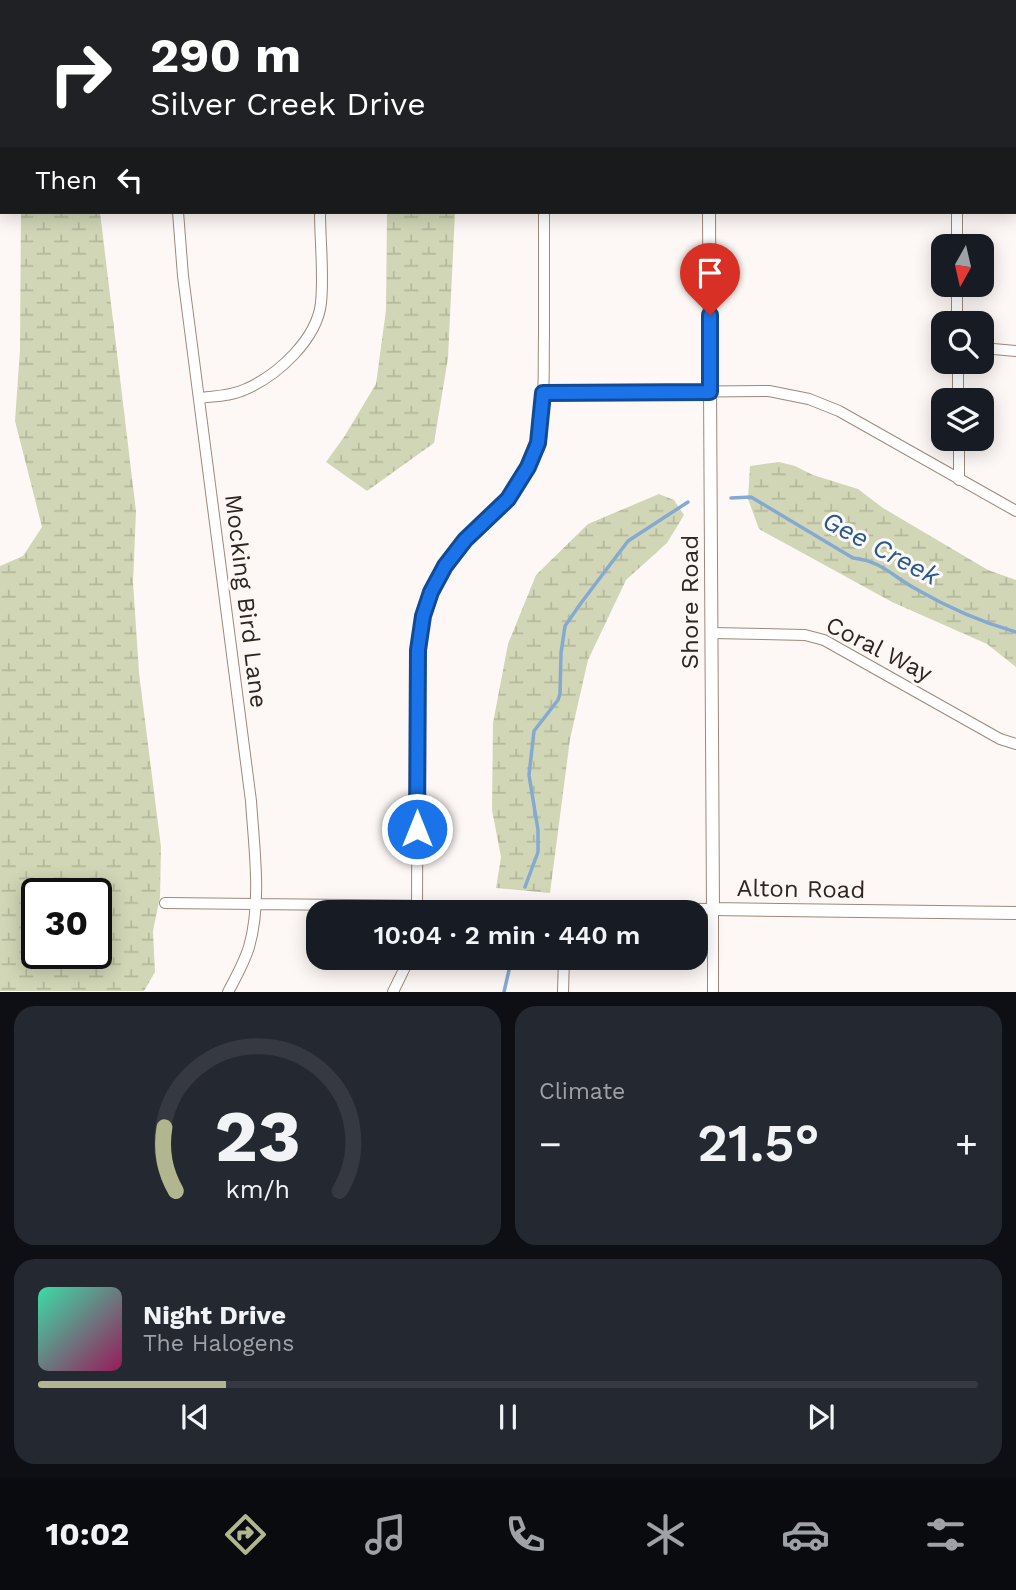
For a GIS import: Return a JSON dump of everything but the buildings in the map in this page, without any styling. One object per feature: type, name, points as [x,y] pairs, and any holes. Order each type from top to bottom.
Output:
[{"type":"street","name":"Mocking Bird Lane","points":[[178,214],[183,276],[251,801],[255,904],[250,945],[228,992]]},
{"type":"street","points":[[199,398],[246,389],[303,346],[315,327],[321,304],[320,214]]},
{"type":"street","points":[[417,900],[418,650],[423,616],[431,592],[445,566],[465,540],[508,499],[528,467],[538,443],[543,393],[544,214]]},
{"type":"street","name":"Shore Road","points":[[709,214],[713,992]]},
{"type":"street","points":[[957,214],[957,234]]},
{"type":"street","points":[[994,349],[1016,351]]},
{"type":"street","points":[[543,393],[769,391],[809,399],[839,411],[1016,511]]},
{"type":"street","points":[[958,451],[959,480]]},
{"type":"street","name":"Coral Way","points":[[712,633],[805,635],[824,640],[1000,739],[1016,744]]},
{"type":"street","name":"Alton Road","points":[[165,903],[306,906]]},
{"type":"street","name":"Alton Road","points":[[708,909],[1016,913]]},
{"type":"street","points":[[393,992],[404,970]]},
{"type":"street","points":[[563,992],[564,970]]},
{"type":"green space","points":[[21,214],[100,214],[136,511],[133,582],[139,673],[161,847],[160,897],[153,931],[155,972],[144,991],[0,991],[0,566],[23,556],[42,527],[15,421],[20,350]]},
{"type":"green space","points":[[387,214],[455,214],[448,358],[434,443],[367,491],[326,462],[376,384],[386,310]]},
{"type":"green space","points":[[779,462],[858,489],[883,508],[988,570],[1016,580],[1016,667],[987,644],[892,602],[759,529],[748,499],[750,466]]},
{"type":"green space","points":[[659,494],[674,500],[684,515],[667,543],[626,580],[588,660],[570,739],[550,893],[496,888],[501,857],[492,810],[493,723],[508,644],[536,575],[588,524]]},
{"type":"waterway","name":"Gee Creek","points":[[731,498],[751,497],[853,558],[872,562],[952,608],[1016,632]]},
{"type":"waterway","name":"Gee Creek","points":[[525,887],[538,852],[538,830],[529,775],[534,731],[560,694],[565,626],[628,541],[688,502]]},
{"type":"waterway","name":"Gee Creek","points":[[504,992],[509,970]]},
{"type":"route","points":[[417,829],[418,650],[423,616],[431,592],[445,566],[465,540],[519,485],[538,443],[543,393],[710,392],[710,315]]}]
